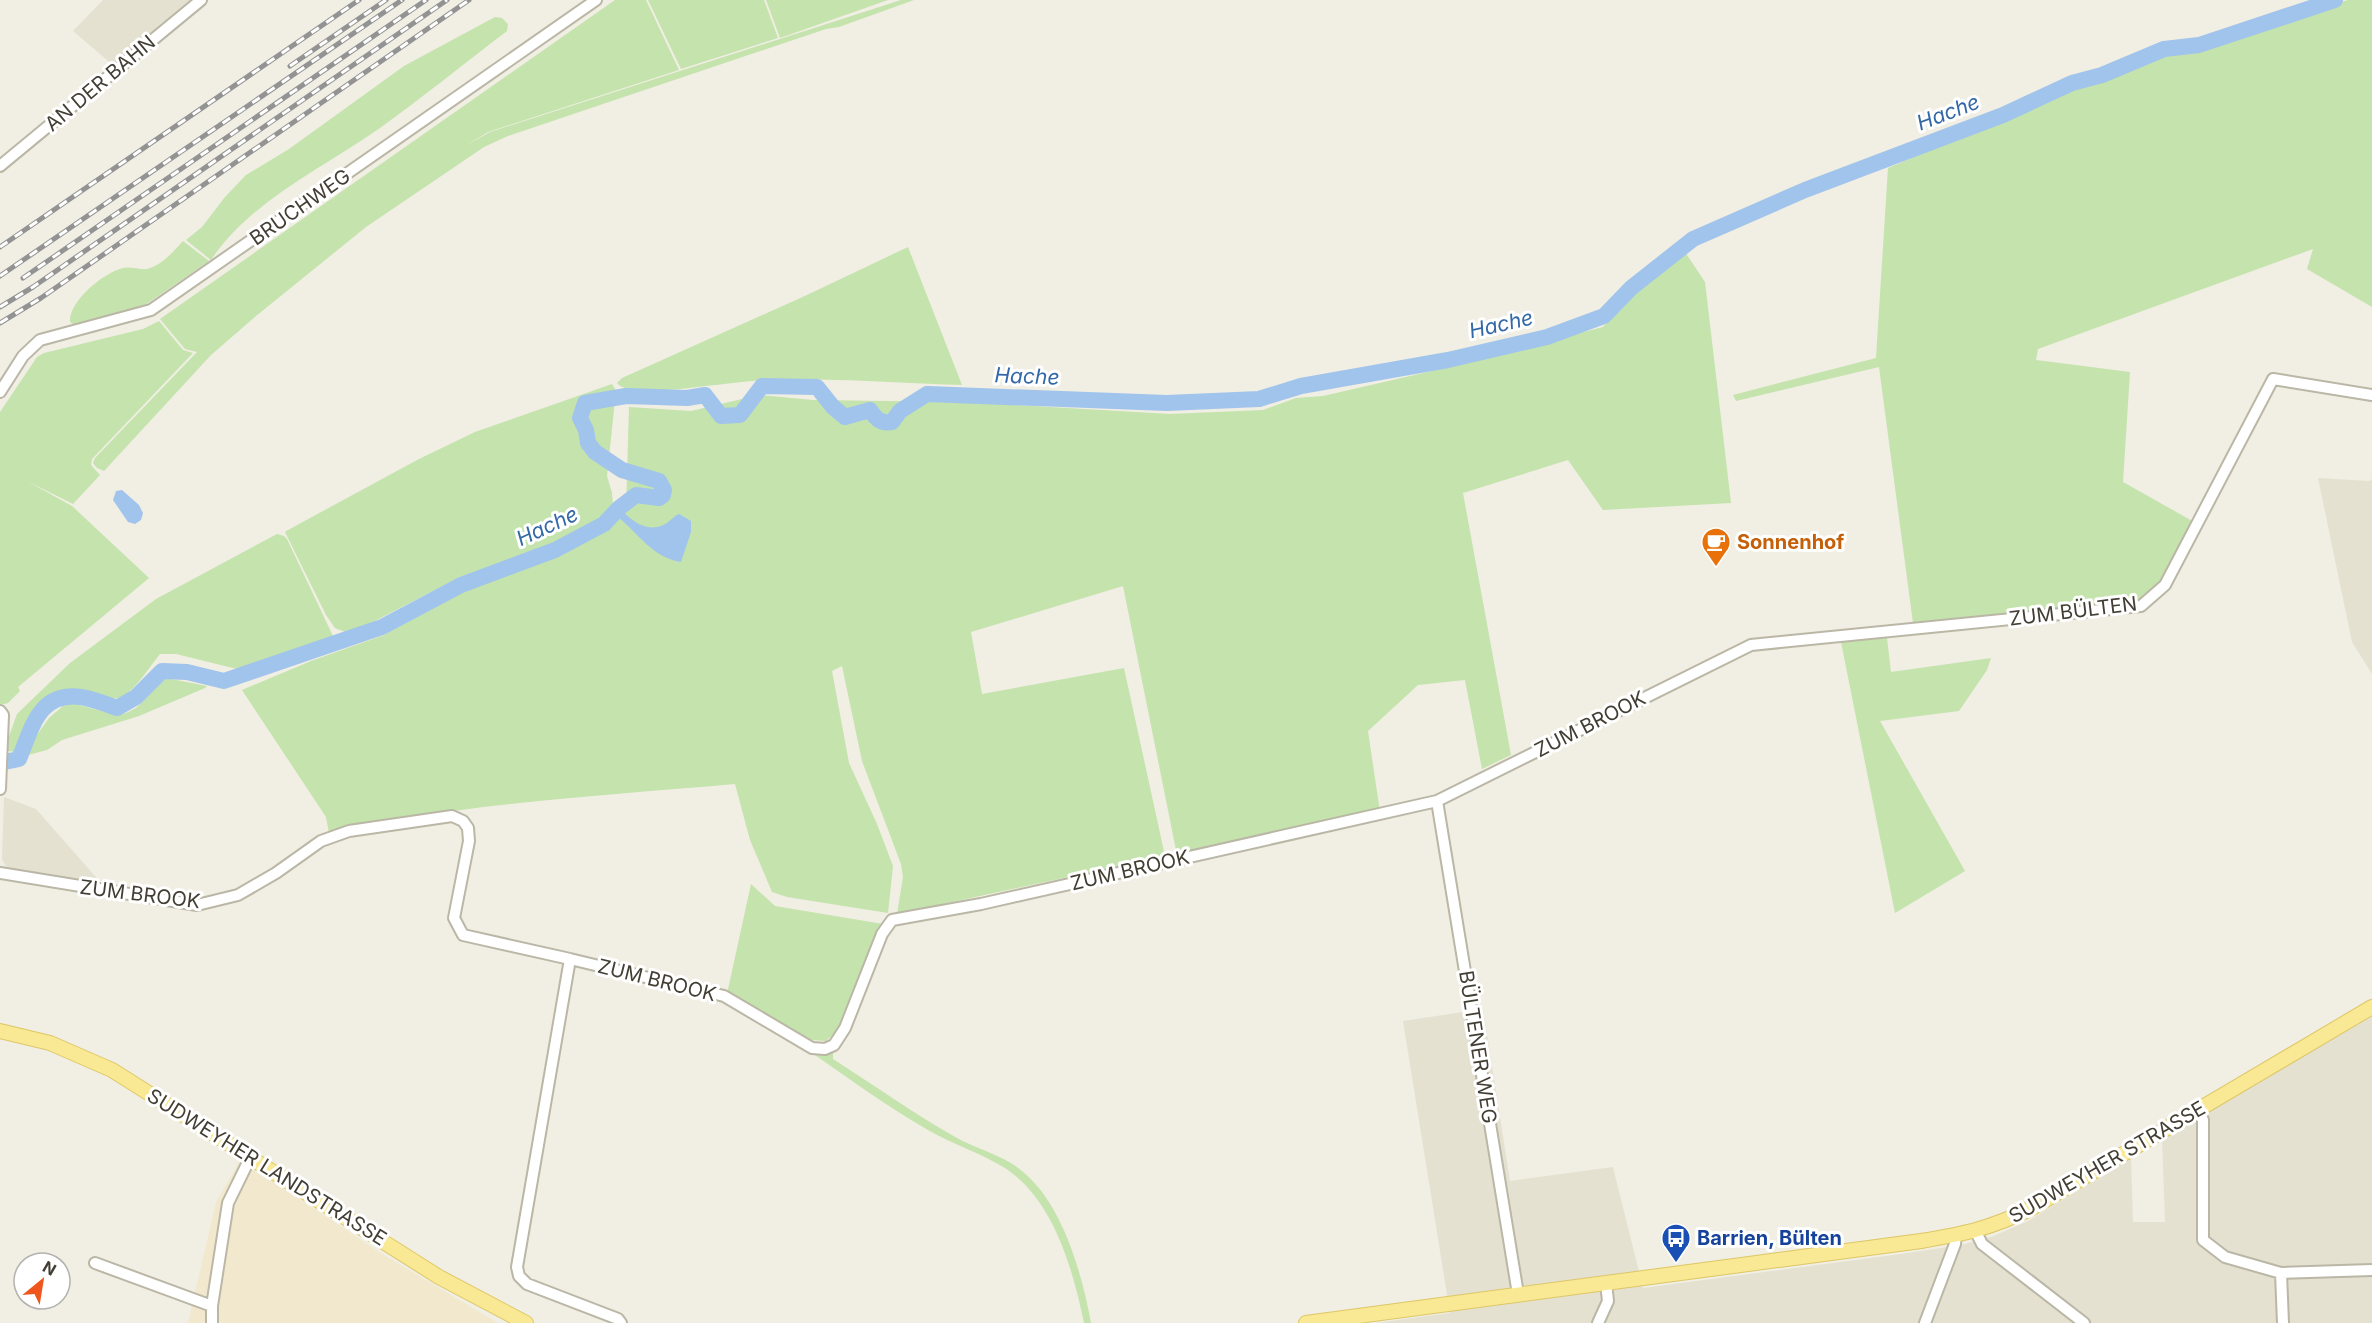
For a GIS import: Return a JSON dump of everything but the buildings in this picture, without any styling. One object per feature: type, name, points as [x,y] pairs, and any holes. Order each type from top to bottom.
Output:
[{"type":"main road","name":"SUDWEYHER STRASSE","points":[[1606,1283],[1956,1236],[1999,1224],[2032,1208],[2372,1007]]},
{"type":"main road","name":"SUDWEYHER LANDSTRASSE","points":[[0,1031],[50,1043],[112,1070],[439,1277],[526,1323]]},
{"type":"main road","points":[[1306,1323],[1606,1283]]},
{"type":"street","name":"AN DER BAHN","points":[[0,166],[201,0]]},
{"type":"street","name":"BRUCHWEG","points":[[0,392],[24,356],[40,340],[151,310],[596,0]]},
{"type":"street","name":"ZUM BÜLTEN","points":[[1751,645],[2141,606],[2165,585],[2272,379],[2372,395]]},
{"type":"street","name":"ZUM BROOK","points":[[0,873],[197,905],[238,896],[276,873],[321,841],[349,831],[452,816],[463,821],[468,828],[469,841],[454,918],[463,935],[570,958],[724,996],[812,1048],[825,1049],[834,1045],[845,1028],[882,934],[892,920],[981,904],[1437,801],[1751,645]]},
{"type":"street","points":[[0,711],[3,715],[0,789]]},
{"type":"street","name":"BÜLTENER WEG","points":[[1437,801],[1518,1294]]},
{"type":"street","name":"ZUM BROOK","points":[[570,958],[517,1267],[519,1276],[526,1284],[618,1318],[621,1323]]},
{"type":"street","points":[[2198,1110],[2203,1120],[2203,1240],[2225,1257],[2281,1273],[2372,1270]]},
{"type":"street","points":[[212,1323],[212,1306],[228,1203],[251,1156]]},
{"type":"street","points":[[1976,1232],[1982,1244],[2084,1323]]},
{"type":"street","points":[[1925,1323],[1956,1236]]},
{"type":"street","points":[[95,1263],[212,1306]]},
{"type":"street","points":[[2281,1273],[2283,1323]]},
{"type":"street","points":[[1599,1323],[1608,1301],[1606,1283]]},
{"type":"shaded area","points":[[103,0],[194,0],[114,66],[73,31]]},
{"type":"shaded area","points":[[2318,478],[2369,481],[2372,479],[2372,674],[2352,642]]},
{"type":"shaded area","points":[[4,797],[36,809],[102,884],[11,870],[5,865],[2,859]]},
{"type":"shaded area","points":[[1483,1009],[1510,1181],[1613,1167],[1643,1288],[1961,1245],[1991,1237],[2028,1221],[2131,1159],[2133,1222],[2165,1222],[2162,1140],[2372,1012],[2372,1323],[1375,1323],[1450,1313],[1403,1021]]},
{"type":"shaded area","points":[[241,1159],[379,1252],[498,1323],[188,1323],[216,1202]]},
{"type":"green space","points":[[615,0],[646,0],[679,70],[488,132],[465,146],[490,132],[901,0],[914,0],[508,136],[484,147],[366,227],[256,316],[211,355],[104,471],[97,468],[93,463],[95,458],[197,352],[185,349],[160,319]]},
{"type":"green space","points":[[648,0],[764,0],[778,38],[681,69]]},
{"type":"green space","points":[[766,0],[888,0],[780,38]]},
{"type":"green space","points":[[2348,0],[2372,0],[2372,307],[2307,269],[2313,249],[2038,349],[2036,360],[2130,372],[2123,482],[2194,522],[2163,580],[2137,602],[1913,623],[1879,367],[1736,401],[1733,395],[1876,358],[1888,168],[2073,88],[2104,79],[2166,53],[2200,46],[2290,16]]},
{"type":"green space","points":[[495,17],[502,18],[508,24],[507,31],[380,128],[267,203],[227,239],[211,260],[186,240],[202,227],[225,197],[246,175],[289,149],[404,66]]},
{"type":"green space","points":[[183,241],[209,261],[139,309],[76,326],[70,322],[75,305],[97,282],[123,268],[147,269],[157,265]]},
{"type":"green space","points":[[908,247],[962,385],[783,379],[645,391],[633,390],[617,383],[622,378]]},
{"type":"green space","points":[[1685,252],[1705,282],[1731,503],[1603,510],[1568,460],[1463,493],[1511,755],[1482,769],[1465,680],[1418,685],[1368,731],[1380,812],[1180,853],[1176,850],[1123,586],[971,632],[982,694],[1124,668],[1165,856],[897,914],[903,877],[901,864],[862,761],[842,666],[832,671],[849,763],[893,866],[888,913],[787,897],[772,892],[750,840],[735,784],[480,807],[329,833],[326,817],[242,690],[311,661],[384,635],[461,593],[557,556],[604,530],[626,510],[629,407],[691,411],[759,395],[813,400],[966,402],[1170,414],[1263,410],[1296,398],[1323,396],[1445,368],[1603,327],[1634,293]]},
{"type":"green space","points":[[159,321],[183,350],[193,353],[92,459],[91,465],[100,475],[73,504],[27,481],[72,506],[149,578],[18,687],[20,691],[8,703],[0,705],[0,412],[37,357],[44,353],[143,329]]},
{"type":"green space","points":[[612,384],[616,391],[607,476],[613,505],[602,521],[551,546],[460,577],[365,626],[345,632],[335,628],[326,615],[285,532],[419,459],[475,432]]},
{"type":"green space","points":[[277,534],[287,539],[333,636],[241,670],[176,654],[160,654],[138,683],[123,696],[107,698],[71,689],[61,690],[52,695],[38,708],[14,752],[4,750],[17,714],[70,663],[156,599]]},
{"type":"green space","points":[[1887,638],[1891,672],[1991,658],[1987,670],[1959,711],[1880,721],[1965,871],[1895,913],[1841,642]]},
{"type":"green space","points":[[166,678],[207,686],[139,716],[62,740],[47,750],[24,756],[49,718],[63,706],[72,703],[116,715],[126,713],[136,708]]},
{"type":"green space","points":[[751,884],[775,906],[883,924],[838,1030],[826,1041],[812,1040],[727,994]]},
{"type":"green space","points":[[806,1049],[819,1054],[833,1052],[833,1059],[925,1119],[1022,1171],[1049,1202],[1059,1221],[1076,1262],[1091,1323],[1084,1323],[1067,1259],[1049,1217],[1022,1182],[996,1163],[912,1121]]},
{"type":"water","points":[[122,490],[139,505],[143,513],[141,520],[135,524],[128,522],[113,500],[116,491]]},
{"type":"water","points":[[619,508],[629,518],[647,527],[660,526],[679,514],[691,521],[691,532],[681,562],[662,556],[618,517],[604,524]]},
{"type":"waterway","name":"Hache","points":[[0,763],[19,759],[39,714],[55,700],[81,697],[117,708],[136,697],[162,671],[187,672],[224,681],[382,627],[461,585],[555,550],[604,524],[636,495],[659,498],[663,495],[664,490],[659,481],[622,470],[595,452],[588,443],[586,430],[580,418],[585,403],[626,396],[687,398],[705,395],[721,416],[740,415],[762,386],[817,387],[833,407],[845,417],[870,410],[879,420],[892,422],[900,411],[927,394],[1167,403],[1259,399],[1301,386],[1448,360],[1547,337],[1604,316],[1631,288],[1693,239],[1805,190],[2003,115],[2072,83],[2102,75],[2164,49],[2199,45],[2335,0]]},
{"type":"railway","points":[[0,247],[359,0]]},
{"type":"railway","points":[[290,66],[386,0]]},
{"type":"railway","points":[[0,276],[402,0]]},
{"type":"railway","points":[[23,278],[426,0]]},
{"type":"railway","points":[[0,307],[33,287],[447,0]]},
{"type":"railway","points":[[0,323],[41,298],[469,0]]},
{"type":"place","name":"Sonnenhof","points":[[1716,568]]},
{"type":"place","name":"Barrien, Bülten","points":[[1676,1264]]}]
